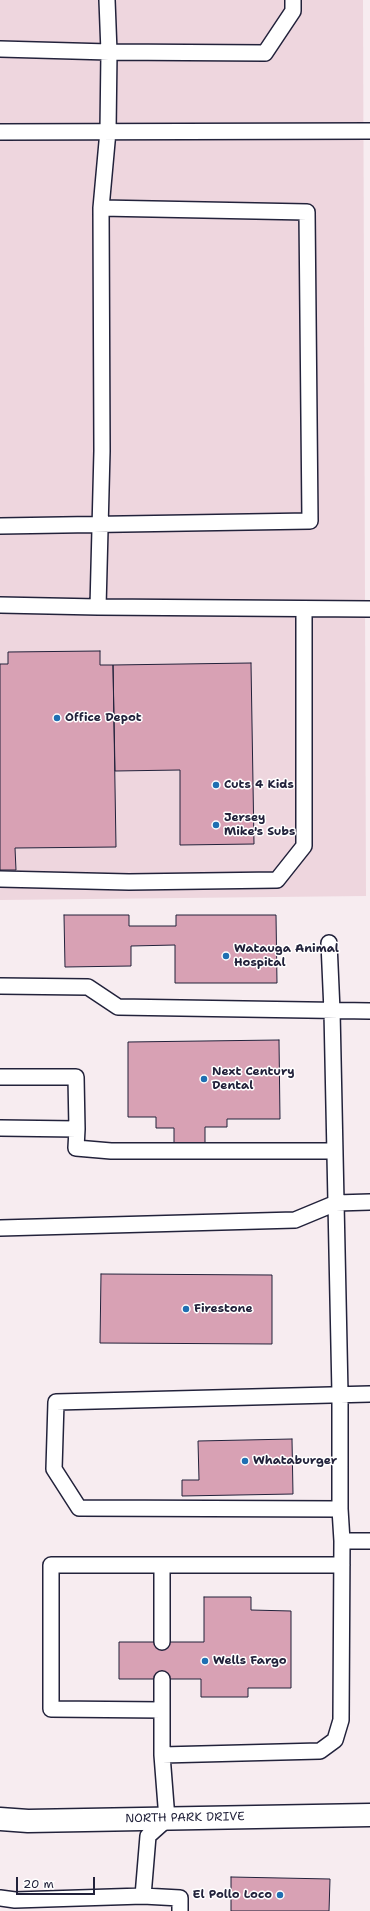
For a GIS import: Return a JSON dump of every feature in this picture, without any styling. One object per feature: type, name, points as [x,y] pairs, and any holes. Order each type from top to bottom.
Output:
[{"type":"street","name":"NORTH PARK DRIVE","points":[[0,1819],[28,1821],[370,1815]]},
{"type":"lane","points":[[98,607],[102,451],[101,208],[108,131],[109,52],[107,0]]},
{"type":"lane","points":[[0,49],[109,52],[265,53],[293,11],[293,0]]},
{"type":"lane","points":[[0,132],[370,131]]},
{"type":"lane","points":[[0,526],[310,521],[307,212],[101,208]]},
{"type":"lane","points":[[0,605],[370,609]]},
{"type":"lane","points":[[0,879],[129,882],[277,880],[304,846],[304,609]]},
{"type":"lane","points":[[162,1754],[320,1751],[335,1740],[341,1720],[342,1542],[340,1509],[340,1394],[332,1011],[329,943]]},
{"type":"lane","points":[[0,986],[88,987],[118,1008],[370,1011]]},
{"type":"lane","points":[[0,1077],[76,1077],[76,1148],[111,1151],[335,1151]]},
{"type":"lane","points":[[0,1128],[77,1129]]},
{"type":"lane","points":[[0,1228],[295,1220],[336,1203],[370,1202]]},
{"type":"lane","points":[[340,1509],[79,1508],[54,1469],[56,1402],[370,1394]]},
{"type":"lane","points":[[342,1542],[370,1541]]},
{"type":"lane","points":[[162,1565],[162,1642]]},
{"type":"lane","points":[[162,1710],[51,1709],[51,1566],[342,1565]]},
{"type":"lane","points":[[143,1896],[148,1836],[167,1819],[162,1754],[162,1679]]},
{"type":"lane","points":[[0,1898],[16,1900],[143,1896],[180,1898],[180,1911]]},
{"type":"shaded area","points":[[0,0],[363,0],[366,896],[0,900]]},
{"type":"building","name":"Office Depot","points":[[100,651],[100,665],[113,665],[116,847],[15,848],[16,870],[0,870],[0,664],[8,664],[8,652]]},
{"type":"building","points":[[251,663],[254,844],[180,845],[180,770],[115,771],[113,665]]},
{"type":"building","name":"Watauga Animal Hospital","points":[[64,915],[129,915],[129,926],[176,926],[176,915],[276,915],[277,983],[175,983],[175,945],[131,946],[131,966],[65,967]]},
{"type":"building","name":"Next Century Dental","points":[[279,1040],[280,1119],[227,1119],[227,1127],[205,1127],[205,1144],[174,1144],[174,1128],[156,1128],[156,1117],[128,1117],[128,1042]]},
{"type":"building","name":"Firestone","points":[[101,1274],[272,1275],[272,1344],[100,1343]]},
{"type":"building","name":"Whataburger","points":[[292,1439],[293,1494],[182,1496],[182,1480],[199,1480],[198,1441]]},
{"type":"building","name":"Wells Fargo","points":[[204,1597],[251,1597],[251,1610],[291,1611],[291,1688],[248,1688],[248,1697],[201,1697],[201,1679],[119,1679],[119,1642],[204,1642]]},
{"type":"building","name":"El Pollo Loco","points":[[231,1877],[330,1879],[329,1911],[231,1911]]},
{"type":"place","name":"Office Depot","points":[[57,718]]},
{"type":"place","name":"Cuts 4 Kids","points":[[216,785]]},
{"type":"place","name":"Jersey Mike's Subs","points":[[216,825]]},
{"type":"place","name":"Watauga Animal Hospital","points":[[226,956]]},
{"type":"place","name":"Next Century Dental","points":[[204,1079]]},
{"type":"place","name":"Firestone","points":[[186,1309]]},
{"type":"place","name":"Whataburger","points":[[245,1461]]},
{"type":"place","name":"Wells Fargo","points":[[205,1661]]},
{"type":"place","name":"El Pollo Loco","points":[[280,1895]]}]
